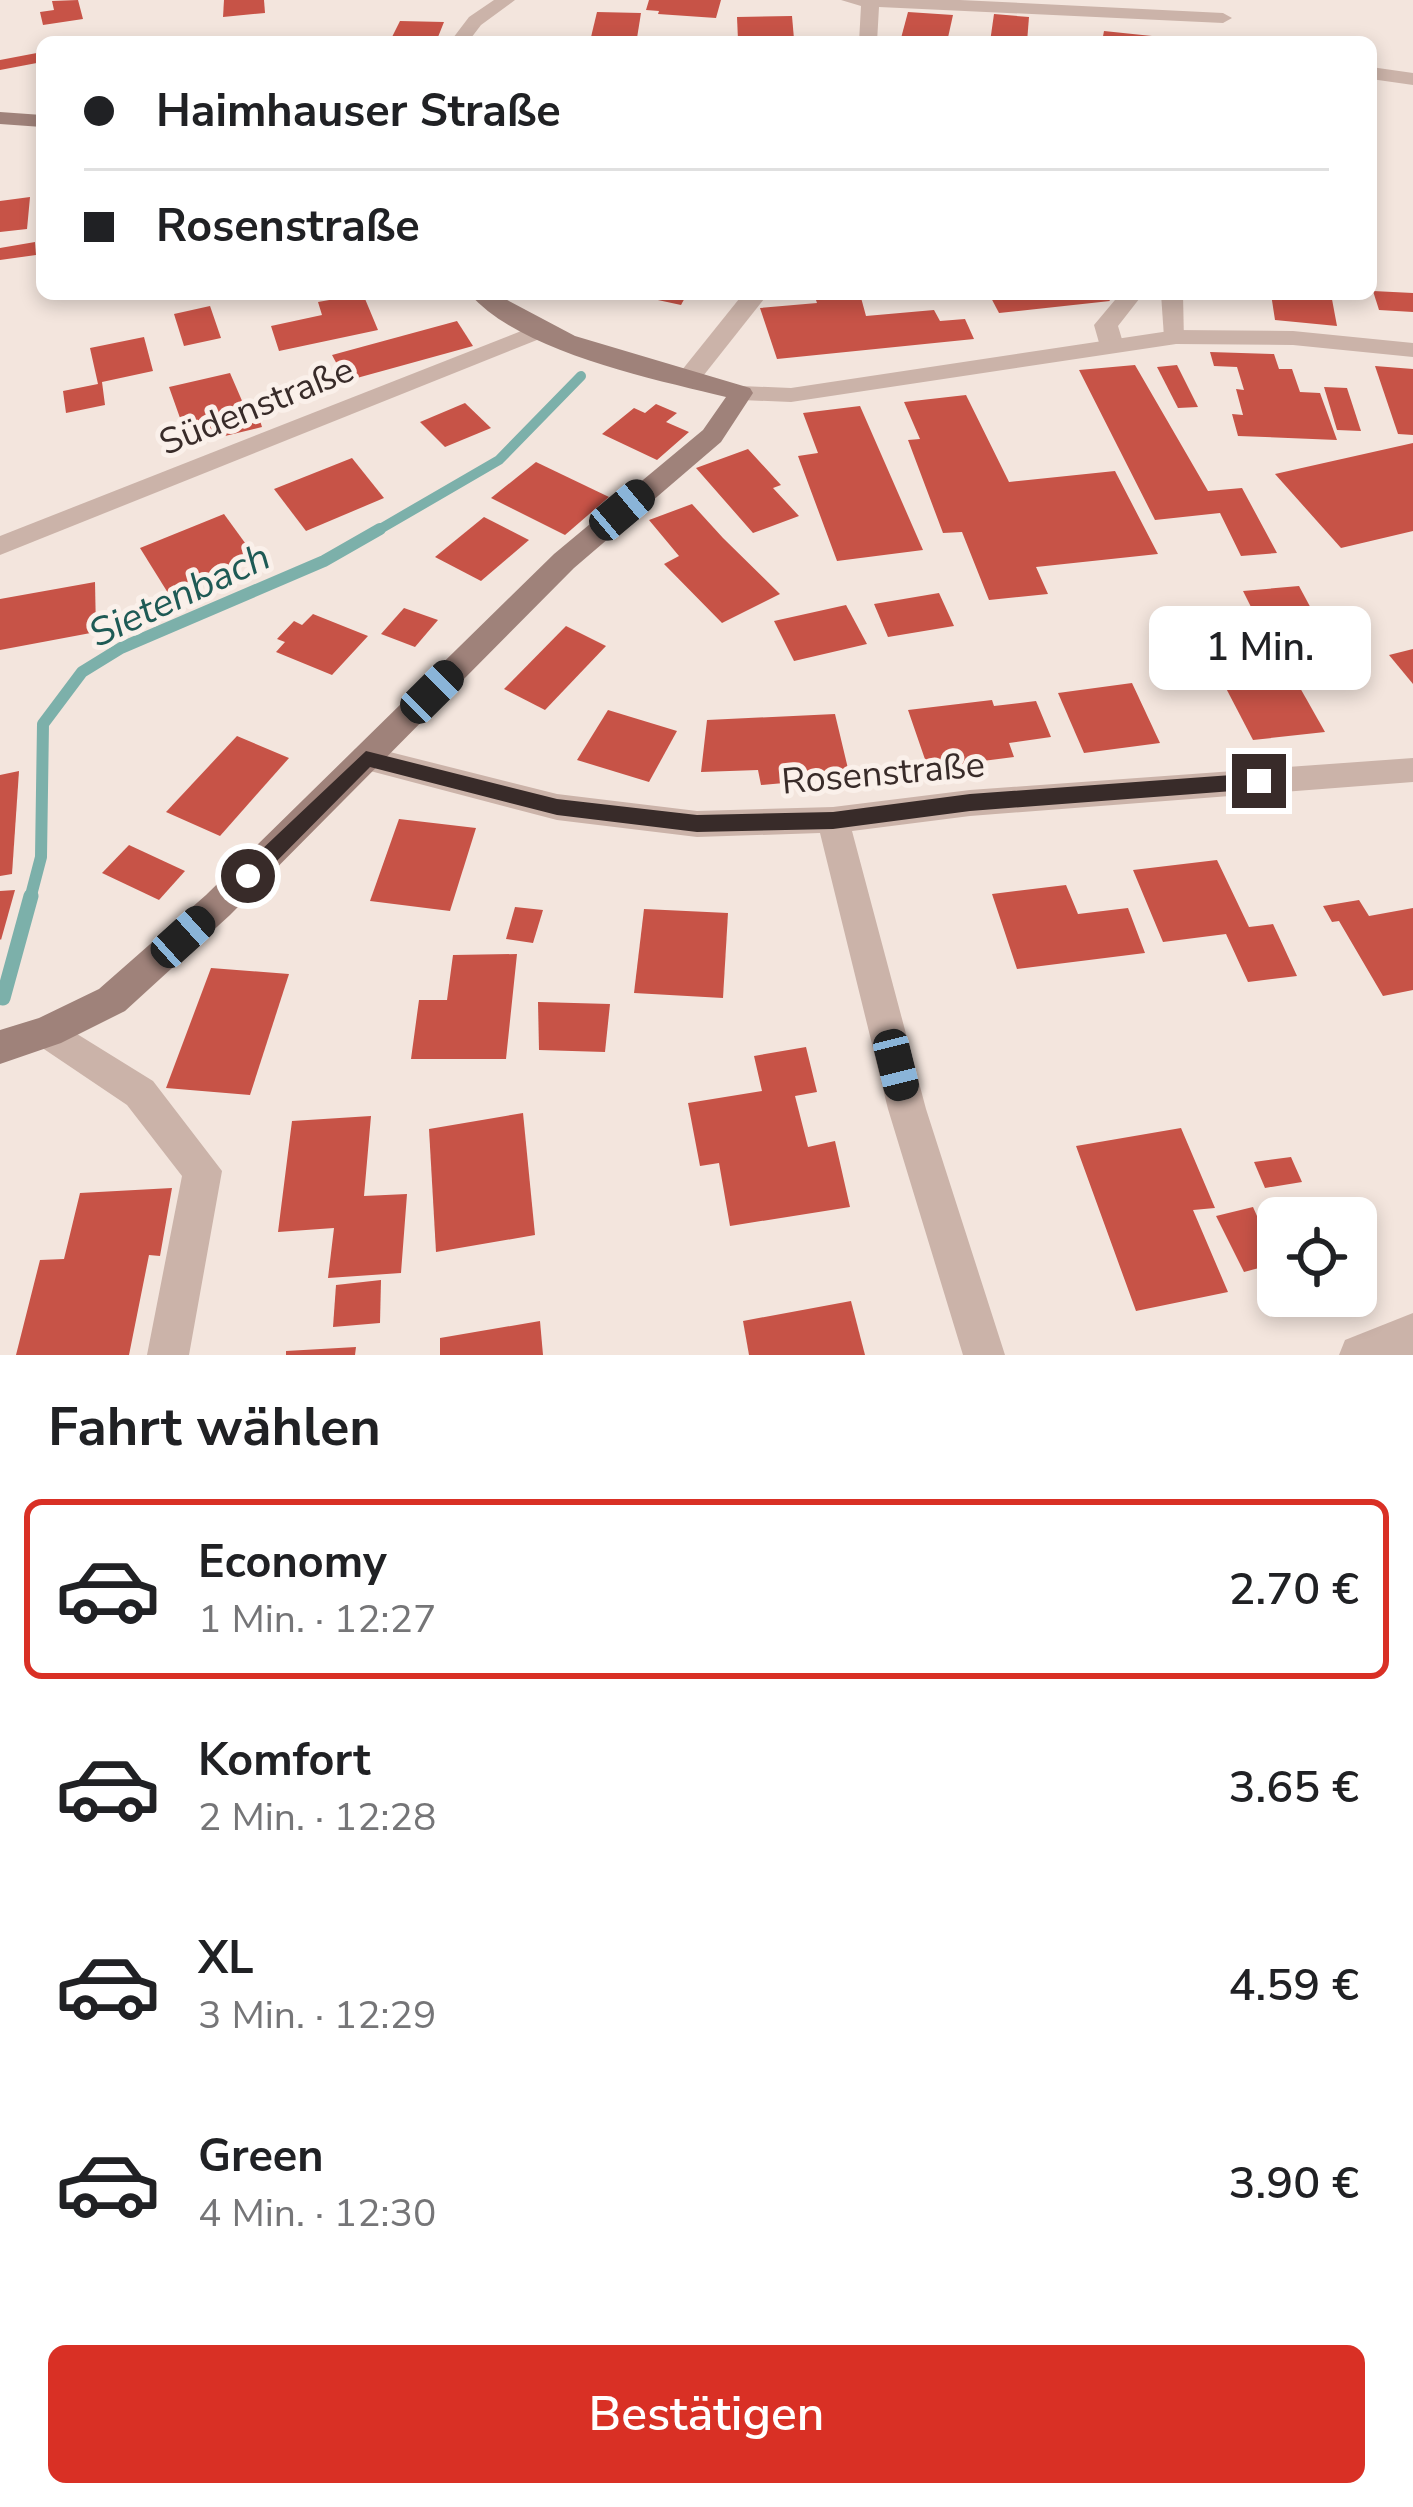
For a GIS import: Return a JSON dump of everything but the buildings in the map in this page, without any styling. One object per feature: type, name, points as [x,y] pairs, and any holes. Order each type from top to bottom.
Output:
[{"type":"main road","points":[[0,118],[36,121]]},
{"type":"main road","points":[[0,1047],[48,1032],[112,1000],[218,905],[564,561],[712,436],[741,393],[539,331],[488,300]]},
{"type":"street","points":[[464,36],[475,21],[506,0]]},
{"type":"street","points":[[850,0],[1227,24],[1210,0]]},
{"type":"street","points":[[868,36],[870,1]]},
{"type":"street","points":[[1377,74],[1413,79]]},
{"type":"street","points":[[687,380],[750,300]]},
{"type":"street","points":[[1112,346],[1106,325],[1127,300]]},
{"type":"street","points":[[1173,300],[1176,337]]},
{"type":"street","name":"Südenstraße","points":[[0,546],[539,331]]},
{"type":"street","points":[[741,393],[791,395],[1176,337],[1293,338],[1413,350]]},
{"type":"street","name":"Rosenstraße","points":[[366,758],[557,807],[697,824],[833,820],[970,802],[1413,770]]},
{"type":"street","points":[[833,820],[907,1109],[984,1355]]},
{"type":"street","points":[[48,1032],[140,1093],[202,1171],[168,1355]]},
{"type":"street","points":[[1360,1355],[1413,1334]]},
{"type":"waterway","name":"Sietenbach","points":[[375,532],[499,460],[581,376]]},
{"type":"waterway","name":"Sietenbach","points":[[30,899],[41,857],[43,724],[82,672],[121,648],[324,561],[380,529]]},
{"type":"waterway","name":"Sietenbach","points":[[3,998],[31,896]]},
{"type":"route","points":[[248,876],[366,758],[557,807],[697,824],[833,820],[970,802],[1259,781]]}]
